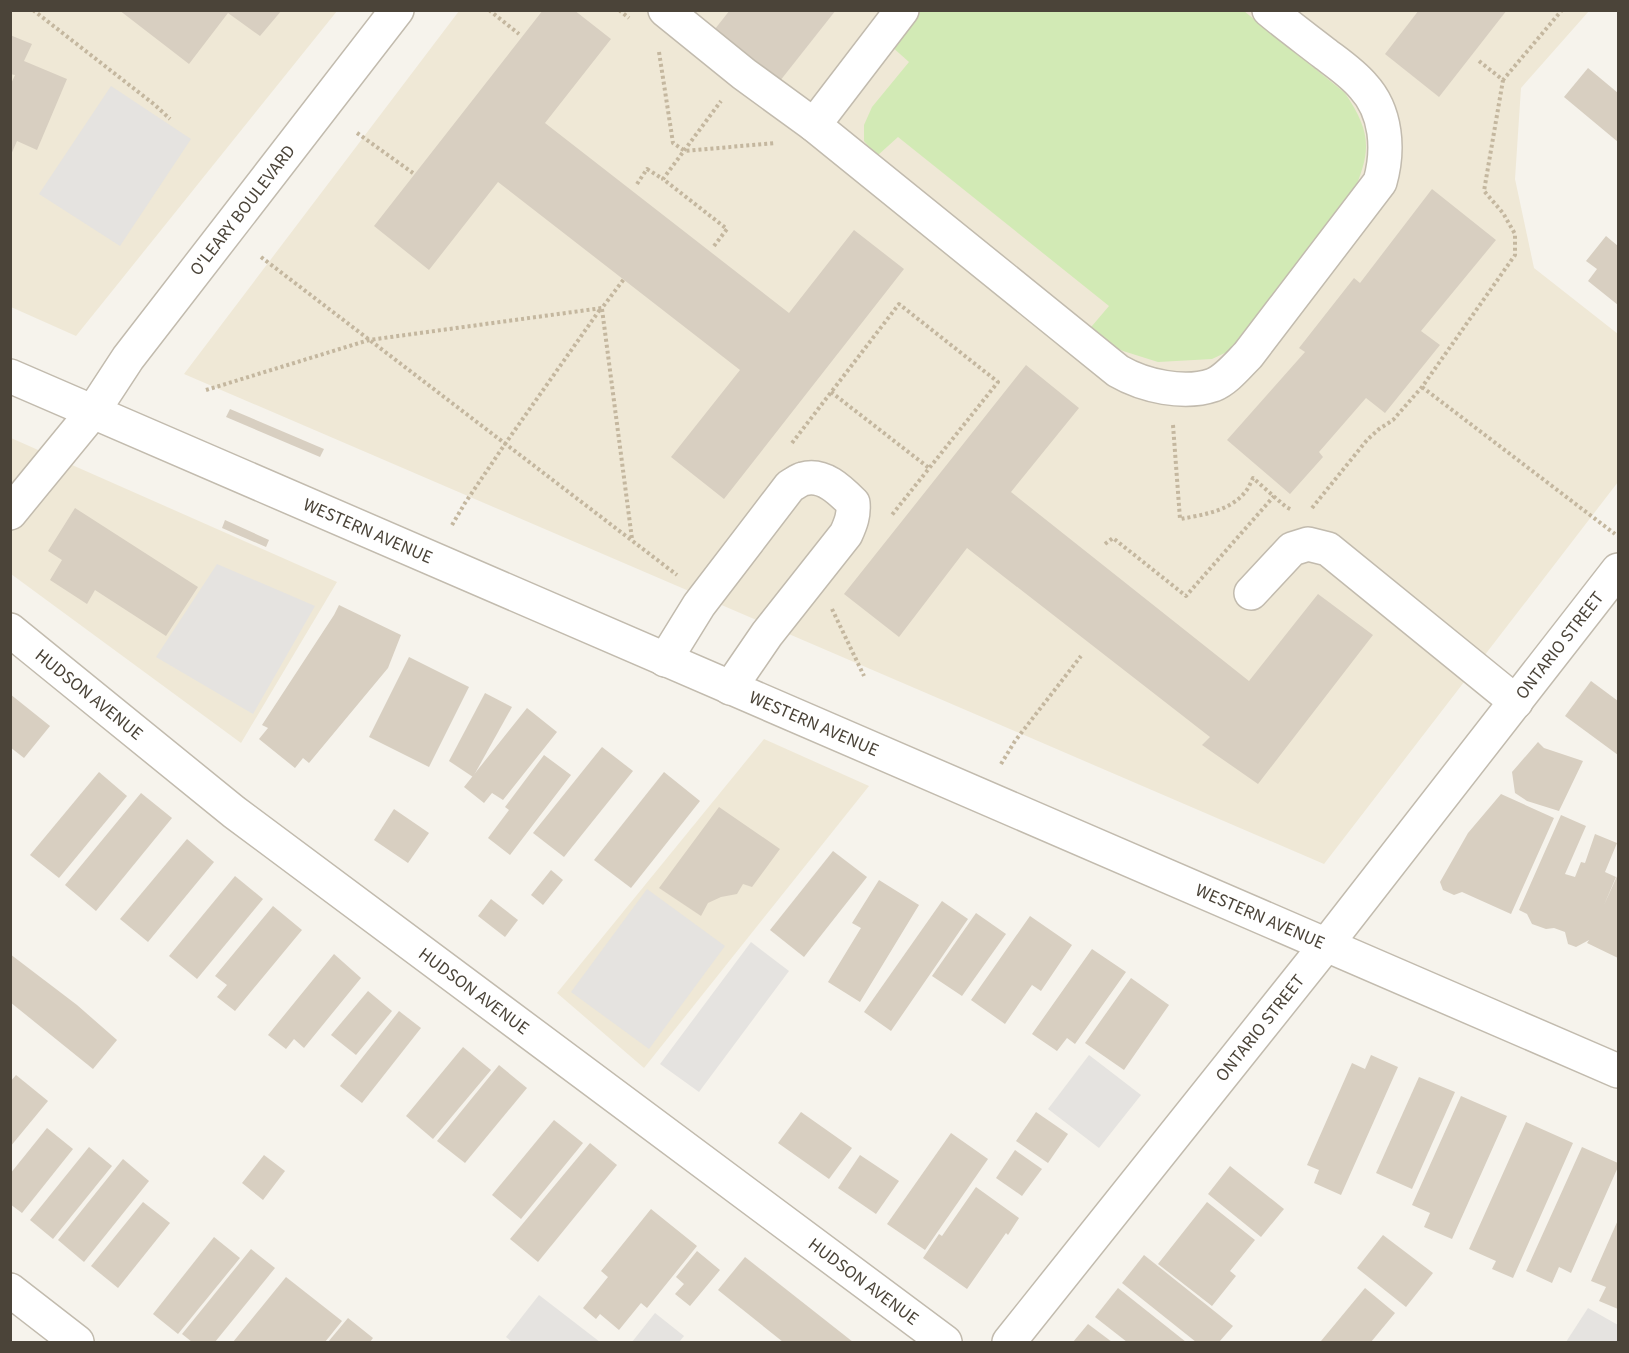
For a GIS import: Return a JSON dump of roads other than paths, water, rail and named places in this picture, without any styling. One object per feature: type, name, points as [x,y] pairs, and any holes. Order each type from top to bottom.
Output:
[{"type":"street","name":"O'LEARY BOULEVARD","points":[[10,513],[92,413],[128,358],[397,10]]},
{"type":"street","points":[[814,125],[902,10]]},
{"type":"street","points":[[651,18],[744,74],[814,125],[1118,371],[1152,386],[1191,388],[1214,385],[1248,355],[1380,182],[1383,169],[1385,134],[1377,110],[1364,87],[1351,74],[1269,10]]},
{"type":"street","name":"WESTERN AVENUE","points":[[10,376],[1618,1071]]},
{"type":"street","points":[[665,660],[699,605],[790,486],[802,479],[828,482],[853,503],[854,514],[846,534],[767,634],[730,688]]},
{"type":"street","points":[[1251,593],[1292,549],[1308,544],[1328,549],[1516,702]]},
{"type":"street","name":"ONTARIO STREET","points":[[1009,1342],[1326,945],[1618,570]]},
{"type":"street","name":"HUDSON AVENUE","points":[[10,630],[234,812],[945,1342]]},
{"type":"street","points":[[10,1290],[78,1342]]}]
